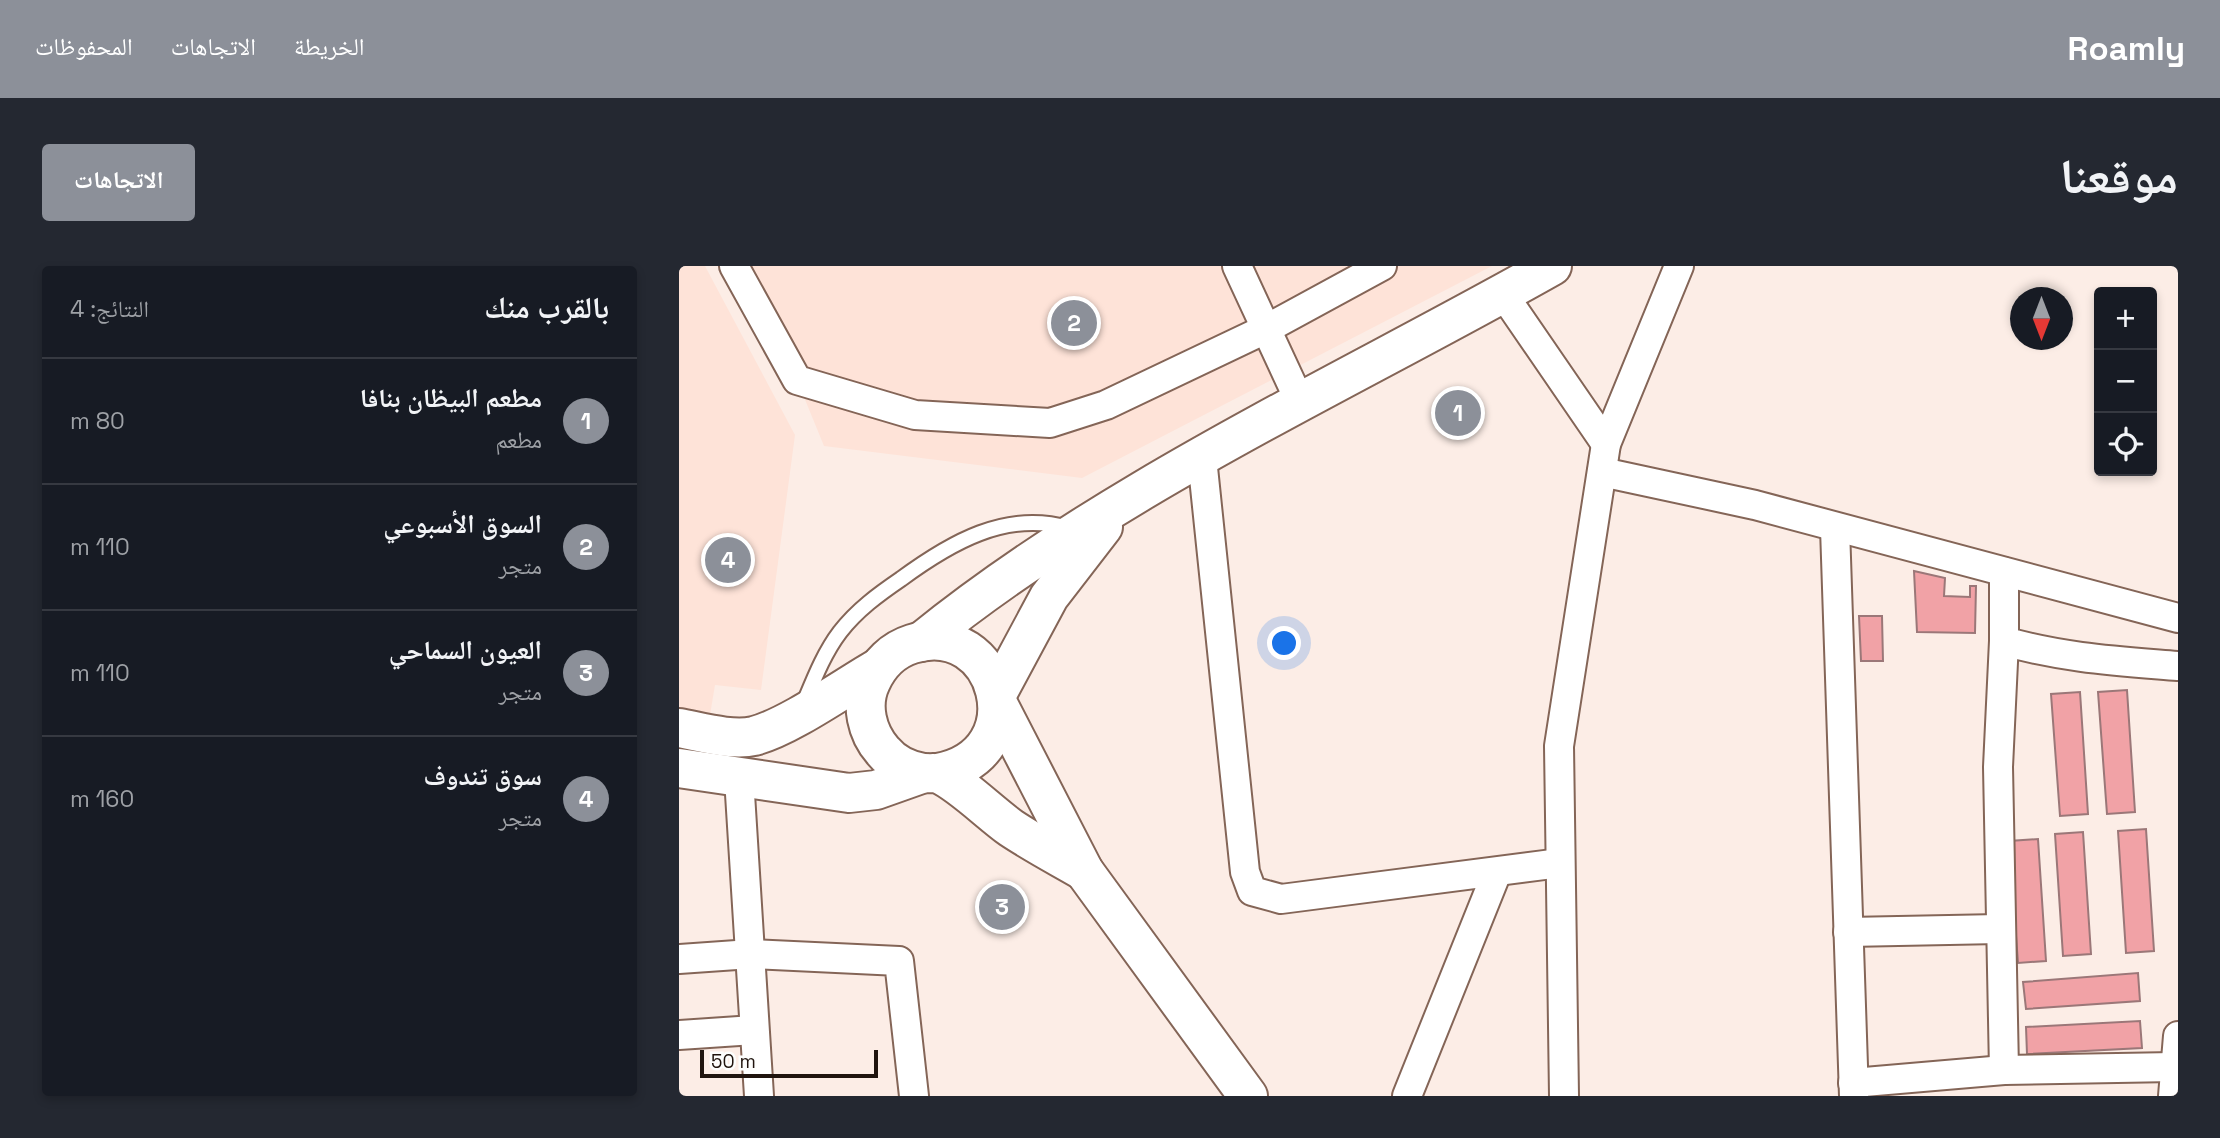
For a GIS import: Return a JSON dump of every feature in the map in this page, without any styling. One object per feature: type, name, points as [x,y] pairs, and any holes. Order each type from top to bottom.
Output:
[{"type":"main road","points":[[679,728],[754,736],[800,714],[878,668],[897,651],[922,642],[956,614],[1076,530],[1552,266]]},
{"type":"main road","points":[[679,768],[849,793],[876,790],[931,773],[959,768],[977,757],[993,734],[998,700],[1019,650],[1062,576],[1120,506]]},
{"type":"main road","points":[[922,642],[942,642],[961,648],[984,667],[1084,871],[1248,1096]]},
{"type":"main road","points":[[878,668],[869,686],[865,705],[867,724],[876,743],[897,763],[931,773],[1012,828],[1084,871]]},
{"type":"street","points":[[734,266],[797,380],[915,415],[1050,423],[1106,404],[1268,328],[1382,266]]},
{"type":"street","points":[[1237,266],[1301,404]]},
{"type":"street","points":[[1564,1096],[1559,746],[1607,444],[1679,266]]},
{"type":"street","points":[[1503,294],[1607,444]]},
{"type":"street","points":[[1202,458],[1243,852],[1252,891],[1281,899],[1560,863]]},
{"type":"street","points":[[1602,472],[1755,505],[2178,618]]},
{"type":"street","points":[[1835,528],[1853,1090],[2177,1051]]},
{"type":"street","points":[[2004,572],[2004,641],[1998,766],[2004,1070]]},
{"type":"street","points":[[2004,641],[2040,652],[2084,659],[2178,666]]},
{"type":"street","points":[[739,778],[759,1096]]},
{"type":"street","points":[[1407,1096],[1497,872]]},
{"type":"street","points":[[1848,933],[2000,929]]},
{"type":"street","points":[[679,959],[751,954],[899,961],[914,1096]]},
{"type":"street","points":[[679,1035],[754,1030]]},
{"type":"street","points":[[2173,1096],[2178,1036]]},
{"type":"lane","points":[[800,714],[820,665],[841,632],[868,602],[932,555],[994,527],[1015,523],[1053,524],[1076,530]]},
{"type":"shaded area","points":[[679,266],[705,266],[795,435],[761,690],[715,685],[710,715],[679,711]]},
{"type":"shaded area","points":[[734,266],[1492,266],[1082,478],[824,446],[797,380]]},
{"type":"building","points":[[1914,571],[1945,578],[1944,596],[1970,597],[1970,586],[1976,586],[1975,633],[1917,632]]},
{"type":"building","points":[[1859,616],[1882,616],[1883,661],[1861,661]]},
{"type":"building","points":[[2127,690],[2135,812],[2107,814],[2098,692]]},
{"type":"building","points":[[2080,692],[2088,814],[2060,816],[2051,694]]},
{"type":"building","points":[[2146,829],[2154,951],[2126,953],[2118,831]]},
{"type":"building","points":[[2083,832],[2091,954],[2063,956],[2055,834]]},
{"type":"building","points":[[2038,839],[2046,961],[2018,963],[2009,841]]},
{"type":"building","points":[[2138,973],[2140,1001],[2026,1009],[2023,982]]},
{"type":"building","points":[[2140,1021],[2142,1048],[2027,1054],[2026,1027]]},
{"type":"place","name":"السوق الأسبوعي","points":[[1074,323]]},
{"type":"place","name":"مطعم البيظان بنافا","points":[[1458,413]]},
{"type":"place","name":"سوق تندوف","points":[[728,560]]},
{"type":"place","name":"العيون السماحي","points":[[1002,907]]}]
